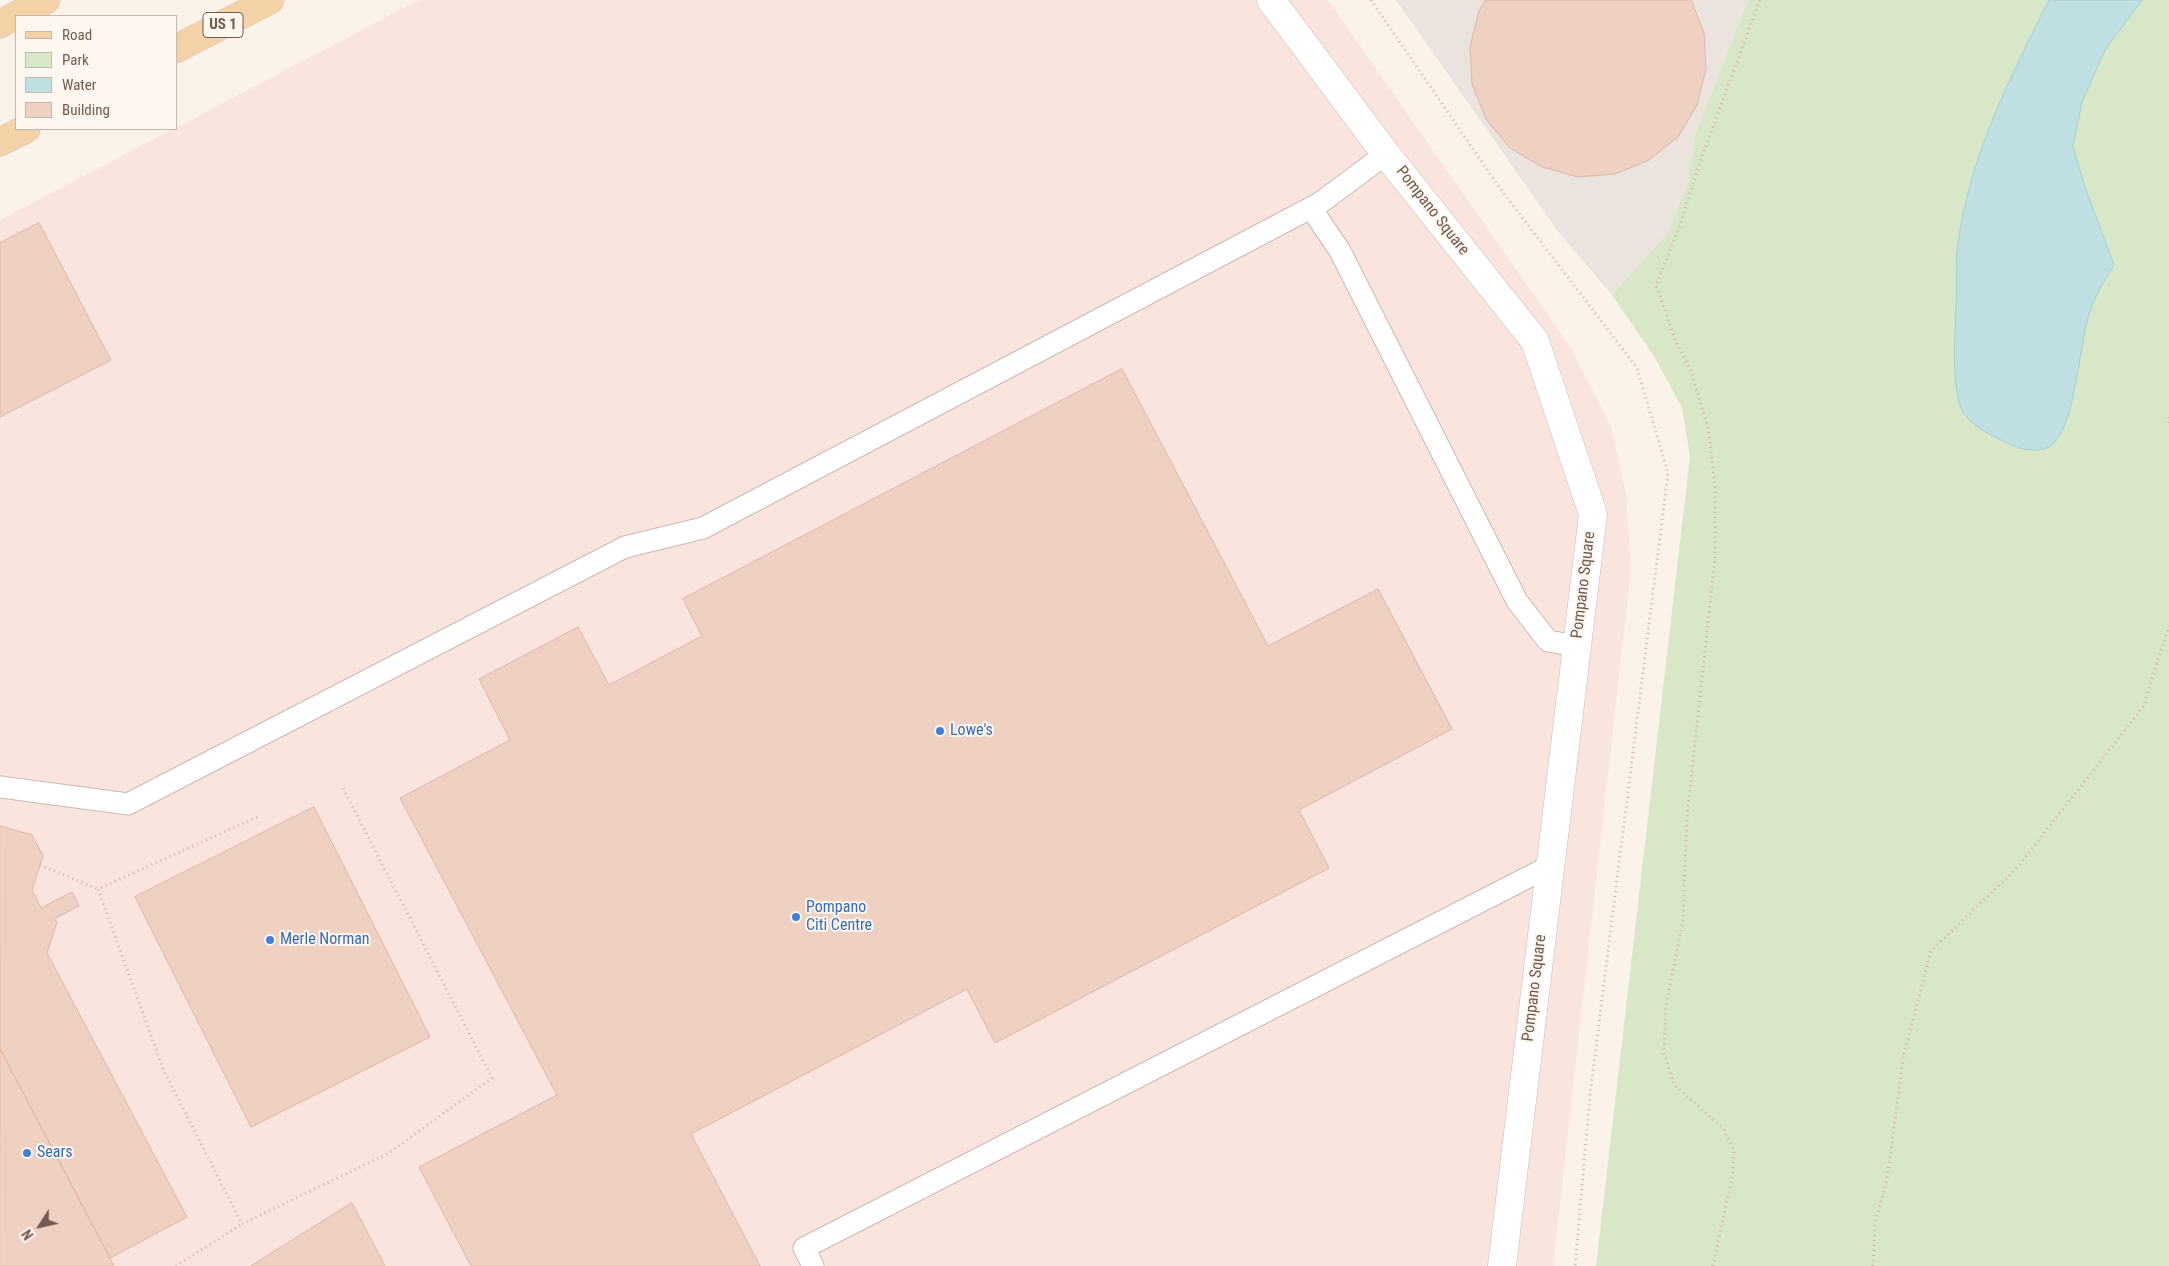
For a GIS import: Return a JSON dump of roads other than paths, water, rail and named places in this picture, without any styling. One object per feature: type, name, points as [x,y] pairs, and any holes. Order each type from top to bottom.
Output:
[{"type":"main road","points":[[17,15],[46,0]]},
{"type":"main road","name":"US 1","points":[[178,48],[270,0]]},
{"type":"main road","points":[[0,24],[15,16]]},
{"type":"main road","points":[[0,142],[24,130]]},
{"type":"street","name":"Pompano Square","points":[[1271,0],[1386,154],[1535,342],[1593,514],[1502,1266]]},
{"type":"lane","points":[[0,787],[128,804],[625,547],[703,528],[1320,204],[1386,154]]},
{"type":"lane","points":[[1311,208],[1340,251],[1517,601],[1548,641],[1577,646]]},
{"type":"lane","points":[[813,1266],[804,1248],[1550,866]]},
{"type":"water","points":[[2049,0],[2142,0],[2105,50],[2082,102],[2073,146],[2084,184],[2114,265],[2097,294],[2088,318],[2075,387],[2062,432],[2050,446],[2044,449],[2031,450],[2011,445],[1984,431],[1969,420],[1960,406],[1954,363],[1957,259],[1964,210],[1982,148],[2006,88]]},
{"type":"place","name":"Lowe's","points":[[940,731]]},
{"type":"place","name":"Pompano Citi Centre","points":[[796,917]]},
{"type":"place","name":"Merle Norman","points":[[270,940]]},
{"type":"place","name":"Sears","points":[[27,1153]]}]
